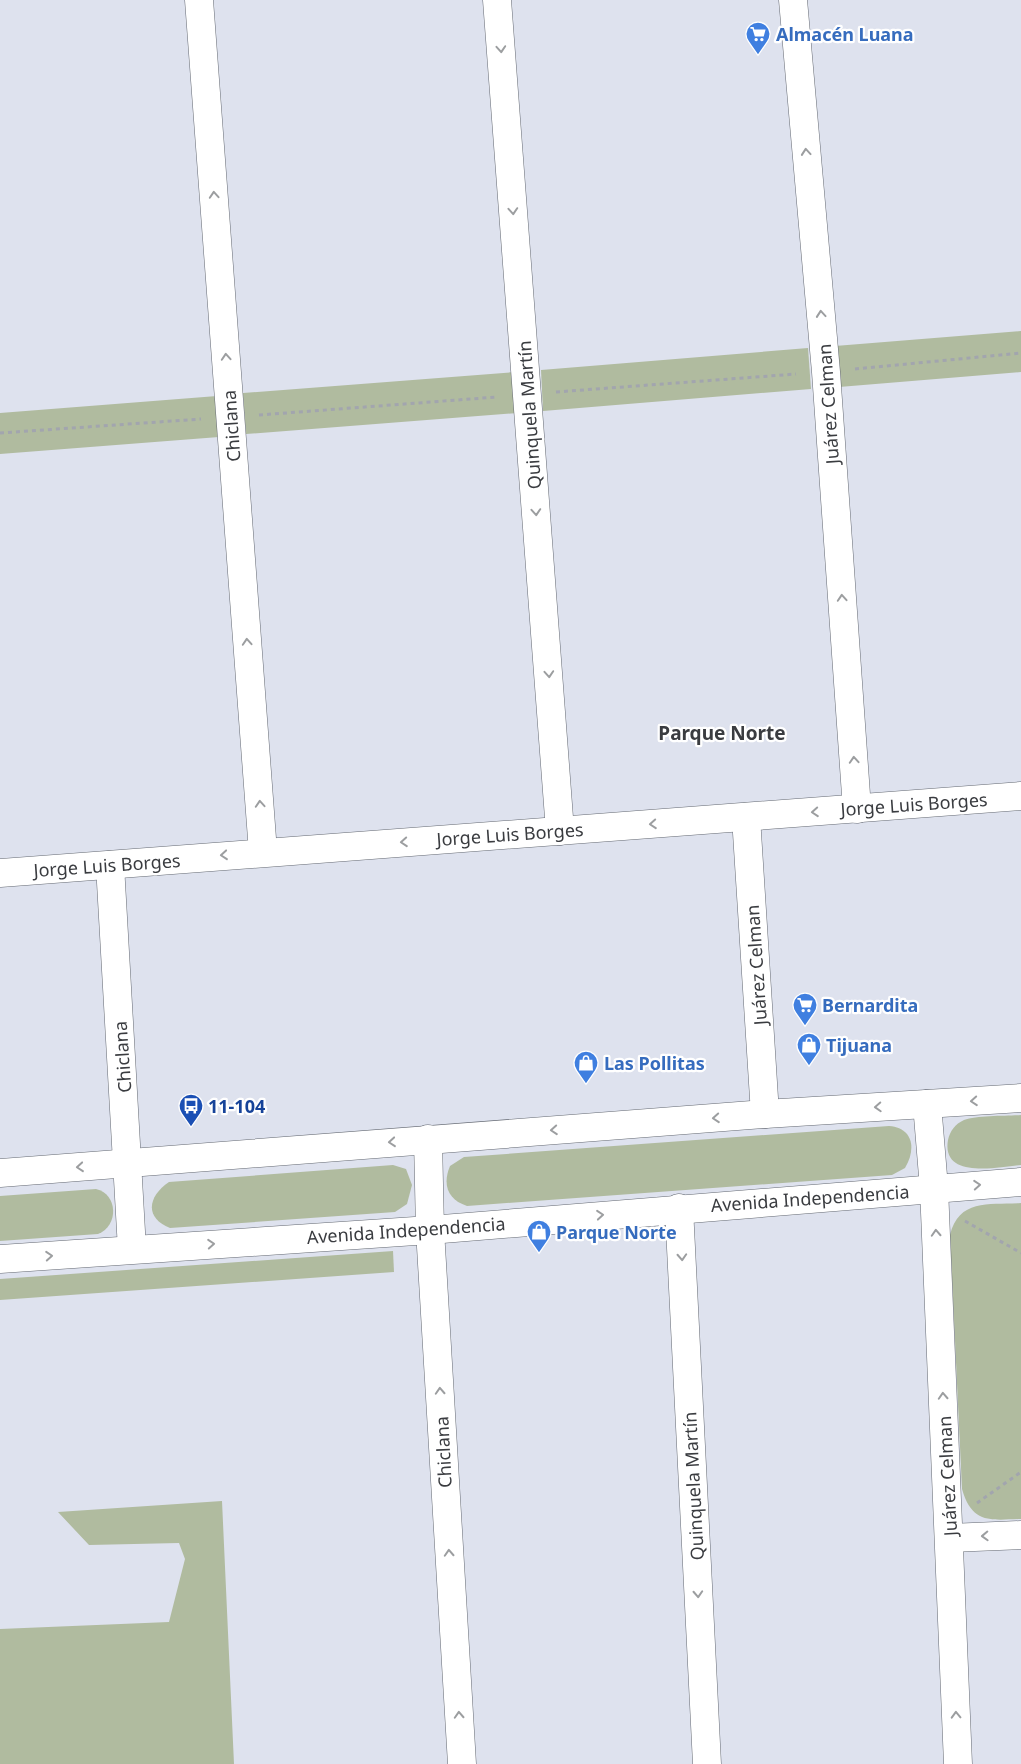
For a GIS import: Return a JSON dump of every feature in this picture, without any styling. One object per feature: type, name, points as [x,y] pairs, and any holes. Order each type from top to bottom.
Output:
[{"type":"street","name":"Chiclana","points":[[199,0],[263,852]]},
{"type":"street","name":"Quinquela Martín","points":[[497,0],[560,831]]},
{"type":"street","name":"Juárez Celman","points":[[793,0],[826,372],[857,809]]},
{"type":"street","name":"Jorge Luis Borges","points":[[0,872],[1021,796]]},
{"type":"street","name":"Juárez Celman","points":[[746,817],[765,1114]]},
{"type":"street","name":"Chiclana","points":[[110,865],[132,1249]]},
{"type":"street","points":[[0,1173],[765,1114],[1021,1098]]},
{"type":"street","name":"Juárez Celman","points":[[927,1104],[934,1188],[958,1764]]},
{"type":"street","name":"Chiclana","points":[[428,1139],[430,1230],[462,1764]]},
{"type":"street","name":"Avenida Independencia","points":[[0,1260],[132,1249],[430,1230],[679,1208],[1021,1182]]},
{"type":"street","name":"Quinquela Martín","points":[[679,1208],[707,1764]]},
{"type":"street","points":[[950,1538],[1021,1535]]},
{"type":"path","points":[[964,1221],[1021,1253]]},
{"type":"path","points":[[977,1503],[1021,1472]]},
{"type":"green space","points":[[1021,331],[1021,372],[839,387],[835,346]]},
{"type":"green space","points":[[808,348],[811,389],[543,411],[541,370]]},
{"type":"green space","points":[[515,372],[518,413],[246,434],[243,393]]},
{"type":"green space","points":[[217,396],[219,437],[0,454],[0,413]]},
{"type":"green space","points":[[1021,1115],[1021,1165],[986,1169],[974,1168],[962,1166],[953,1161],[948,1153],[950,1134],[953,1128],[964,1120],[976,1117]]},
{"type":"green space","points":[[889,1126],[904,1131],[908,1135],[911,1147],[911,1154],[905,1168],[892,1175],[467,1206],[451,1196],[447,1185],[450,1166],[464,1157]]},
{"type":"green space","points":[[393,1165],[406,1169],[412,1185],[407,1204],[395,1212],[170,1228],[156,1219],[153,1213],[153,1200],[169,1182]]},
{"type":"green space","points":[[96,1189],[109,1197],[113,1210],[110,1224],[98,1234],[0,1241],[0,1196]]},
{"type":"green space","points":[[1021,1203],[1021,1519],[1000,1520],[984,1518],[977,1514],[971,1509],[962,1489],[950,1235],[954,1223],[968,1209],[987,1204]]},
{"type":"green space","points":[[393,1251],[394,1272],[0,1300],[0,1279]]},
{"type":"green space","points":[[222,1501],[234,1764],[0,1764],[0,1629],[169,1622],[185,1559],[179,1543],[89,1545],[58,1512]]},
{"type":"place","name":"Almacén Luana","points":[[758,55]]},
{"type":"place","name":"Bernardita","points":[[805,1026]]},
{"type":"place","name":"Tijuana","points":[[809,1066]]},
{"type":"place","name":"Las Pollitas","points":[[586,1084]]},
{"type":"place","name":"11-104","points":[[191,1127]]},
{"type":"place","name":"Parque Norte","points":[[539,1253]]},
{"type":"district","name":"Parque Norte","points":[[722,733]]}]
